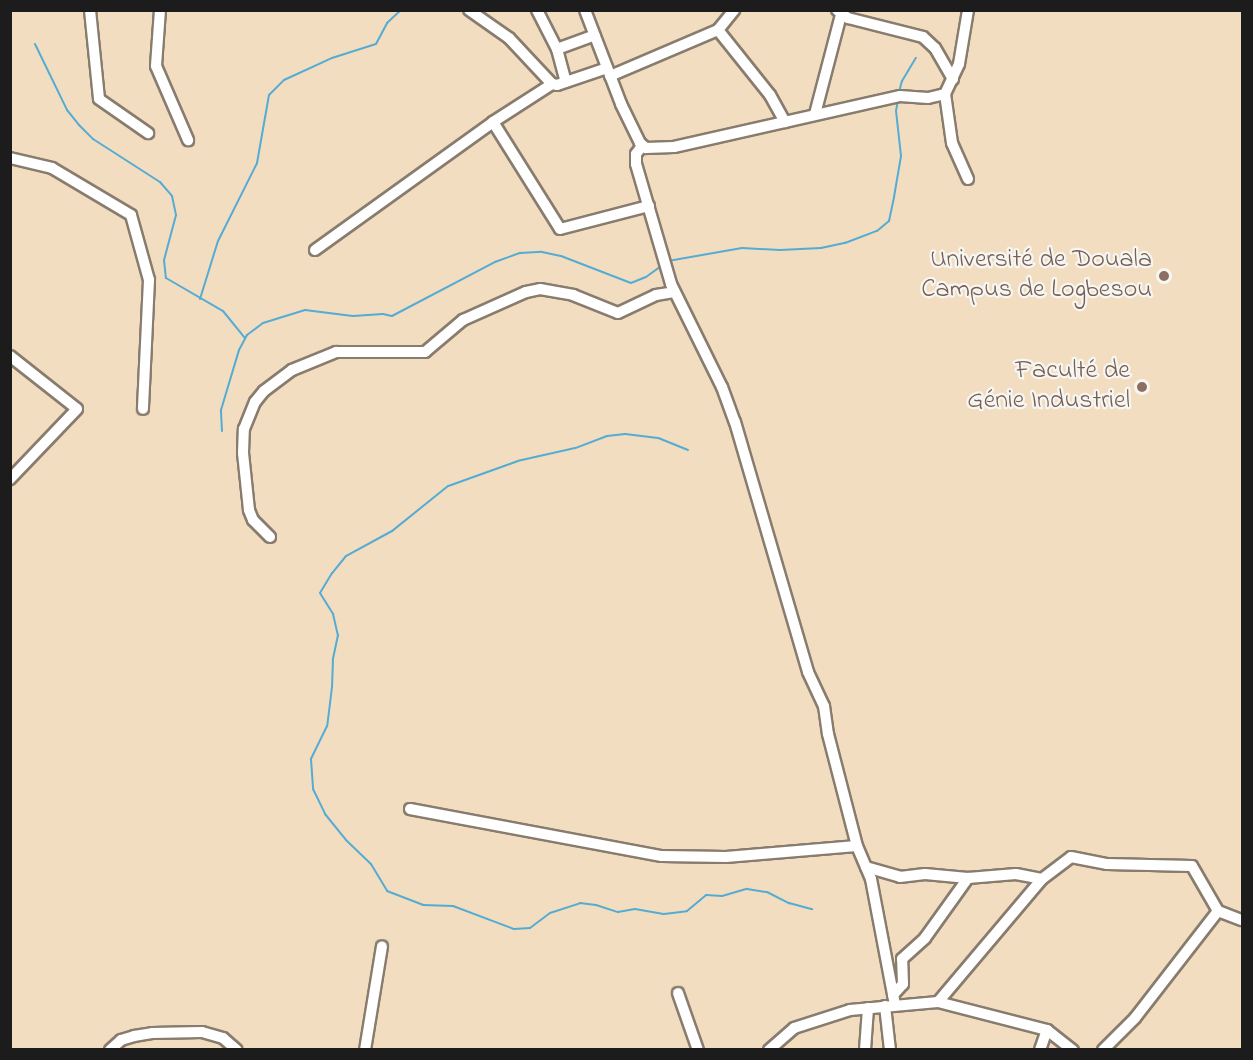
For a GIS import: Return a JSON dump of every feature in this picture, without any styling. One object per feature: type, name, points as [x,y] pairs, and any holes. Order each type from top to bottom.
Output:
[{"type":"street","points":[[90,10],[99,99],[148,133]]},
{"type":"street","points":[[160,10],[156,66],[188,140]]},
{"type":"street","points":[[537,10],[557,49],[566,82]]},
{"type":"street","points":[[585,10],[608,72],[642,146],[651,149],[674,147],[900,96],[928,98],[945,94]]},
{"type":"street","points":[[315,250],[493,122],[552,84],[608,72],[718,30],[734,10]]},
{"type":"street","points":[[968,10],[959,64],[945,94],[952,144],[968,179]]},
{"type":"street","points":[[471,11],[509,38],[552,84]]},
{"type":"street","points":[[815,114],[839,13],[923,37],[935,48],[952,79]]},
{"type":"street","points":[[718,30],[771,94],[784,122]]},
{"type":"street","points":[[557,49],[596,35]]},
{"type":"street","points":[[493,122],[560,228],[649,206]]},
{"type":"street","points":[[642,146],[636,154],[636,164],[674,292],[708,356],[735,422],[808,672],[824,706],[828,734],[857,846],[874,891],[891,1002],[890,1050]]},
{"type":"street","points":[[10,158],[52,168],[131,215],[149,280],[143,409]]},
{"type":"street","points":[[270,537],[253,520],[249,510],[243,453],[244,429],[255,402],[264,391],[292,370],[336,352],[425,352],[463,320],[526,291],[540,289],[573,295],[618,313],[656,295],[674,292]]},
{"type":"street","points":[[10,356],[76,409],[10,479]]},
{"type":"street","points":[[410,809],[662,856],[726,857],[857,846]]},
{"type":"street","points":[[938,1002],[987,947],[1042,879],[1071,857],[1107,864],[1189,865],[1194,868],[1218,911],[1242,920]]},
{"type":"street","points":[[866,867],[896,877],[925,874],[968,878],[1016,874],[1042,879]]},
{"type":"street","points":[[891,1002],[903,984],[902,959],[924,938],[968,878]]},
{"type":"street","points":[[1103,1050],[1135,1018],[1218,911]]},
{"type":"street","points":[[365,1050],[382,946]]},
{"type":"street","points":[[678,993],[698,1050]]},
{"type":"street","points":[[769,1050],[785,1034],[803,1024],[891,1002],[938,1002],[1047,1030],[1073,1050]]},
{"type":"street","points":[[865,1050],[868,1008]]},
{"type":"street","points":[[1041,1050],[1047,1030]]},
{"type":"street","points":[[110,1050],[121,1041],[134,1036],[152,1033],[202,1032],[223,1038],[237,1050]]},
{"type":"waterway","points":[[200,299],[218,241],[257,163],[269,95],[284,80],[332,58],[376,44],[387,23],[401,10]]},
{"type":"waterway","points":[[35,44],[67,110],[79,125],[93,139],[160,182],[172,196],[176,215],[164,260],[166,278],[223,311],[245,338]]},
{"type":"waterway","points":[[899,92],[902,81],[916,58]]},
{"type":"waterway","points":[[668,261],[742,248],[780,250],[821,248],[845,243],[877,231],[889,221],[901,156],[896,111],[898,100]]},
{"type":"waterway","points":[[222,431],[221,410],[239,350],[247,335],[263,323],[305,310],[353,316],[383,314],[392,316],[495,262],[520,253],[542,252],[561,256],[631,283],[646,277],[661,266]]},
{"type":"waterway","points":[[688,450],[658,438],[625,434],[607,436],[575,448],[518,461],[448,486],[392,531],[346,556],[320,593],[333,614],[338,635],[333,659],[327,726],[311,759],[313,789],[325,814],[346,840],[371,864],[387,891],[423,905],[453,906],[514,929],[530,928],[550,913],[580,903],[618,912],[635,909],[664,914],[687,911],[706,895],[722,896],[747,889],[767,892],[789,903],[812,909]]},
{"type":"place","name":"Université de Douala Campus de Logbesou","points":[[1164,276]]},
{"type":"place","name":"Faculté de Génie Industriel","points":[[1142,387]]}]
